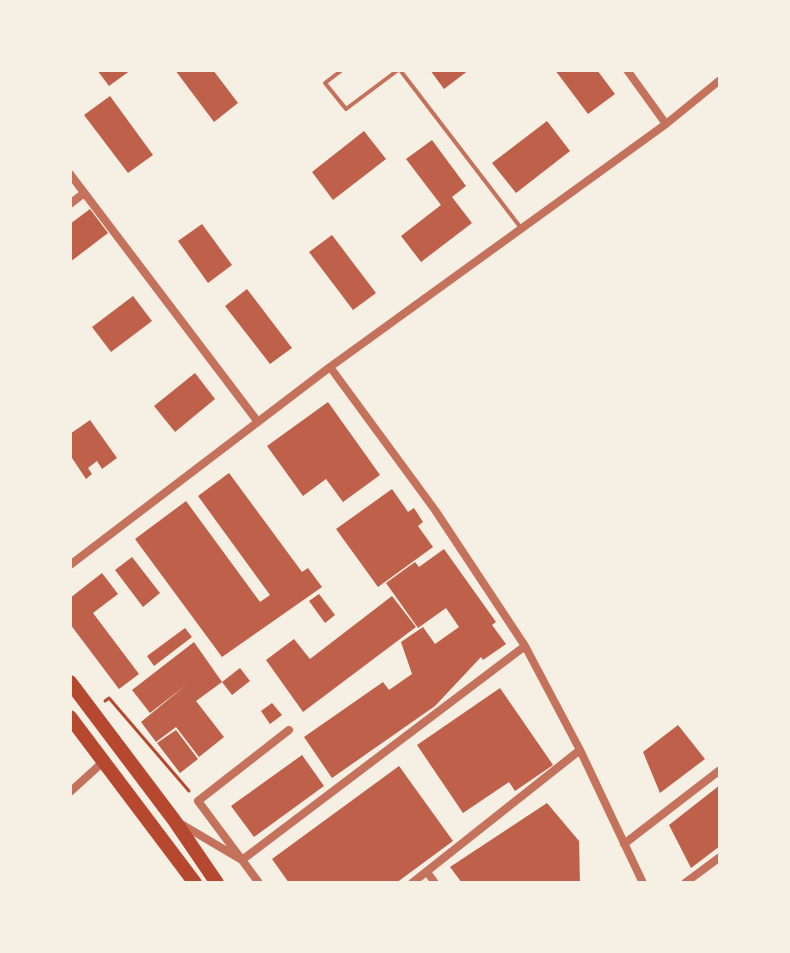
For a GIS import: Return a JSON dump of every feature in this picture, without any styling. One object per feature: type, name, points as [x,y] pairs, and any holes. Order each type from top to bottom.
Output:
[{"type":"highway","points":[[70,682],[174,820],[217,883]]},
{"type":"highway","points":[[70,717],[195,883]]},
{"type":"street","points":[[627,70],[666,124]]},
{"type":"street","points":[[70,565],[330,367],[666,124],[720,80]]},
{"type":"street","points":[[70,174],[258,422]]},
{"type":"street","points":[[70,204],[84,193]]},
{"type":"street","points":[[330,367],[435,510],[525,646],[580,750],[643,883]]},
{"type":"street","points":[[242,860],[525,646]]},
{"type":"street","points":[[259,883],[198,801],[289,730]]},
{"type":"street","points":[[412,883],[580,750]]},
{"type":"street","points":[[70,792],[103,762]]},
{"type":"street","points":[[624,844],[720,770]]},
{"type":"street","points":[[174,820],[242,860]]},
{"type":"street","points":[[685,883],[720,857]]},
{"type":"street","points":[[427,872],[435,883]]},
{"type":"lane","points":[[342,70],[325,83],[346,109],[399,70],[521,228]]},
{"type":"path","points":[[109,698],[198,801]]},
{"type":"building","points":[[97,70],[131,70],[109,86]]},
{"type":"building","points":[[175,70],[213,70],[238,103],[214,122]]},
{"type":"building","points":[[430,70],[469,70],[444,89]]},
{"type":"building","points":[[555,70],[597,70],[615,94],[588,114]]},
{"type":"building","points":[[110,96],[153,155],[128,173],[84,115]]},
{"type":"building","points":[[547,121],[570,151],[516,193],[492,163]]},
{"type":"building","points":[[364,131],[386,159],[333,200],[312,172]]},
{"type":"building","points":[[432,140],[466,186],[452,197],[472,223],[421,262],[401,236],[441,205],[406,159]]},
{"type":"building","points":[[90,209],[108,233],[70,262],[70,224]]},
{"type":"building","points":[[202,224],[232,265],[208,283],[178,241]]},
{"type":"building","points":[[332,235],[376,293],[353,310],[309,252]]},
{"type":"building","points":[[247,289],[292,348],[270,364],[225,306]]},
{"type":"building","points":[[133,296],[152,321],[111,352],[92,327]]},
{"type":"building","points":[[195,373],[215,399],[175,432],[154,406]]},
{"type":"building","points":[[328,402],[380,475],[343,502],[326,479],[303,496],[267,446]]},
{"type":"building","points":[[90,420],[117,458],[102,469],[97,461],[88,468],[92,474],[86,479],[70,455],[70,434]]},
{"type":"building","points":[[229,473],[302,572],[308,568],[322,587],[222,657],[135,539],[186,501],[260,602],[270,595],[198,496]]},
{"type":"building","points":[[392,489],[408,512],[414,508],[423,522],[418,526],[433,547],[378,587],[336,529]]},
{"type":"building","points":[[444,549],[496,622],[492,625],[506,644],[483,660],[481,657],[435,706],[332,778],[304,737],[383,682],[389,690],[412,674],[401,642],[423,627],[435,644],[459,627],[446,608],[418,628],[386,583],[415,562],[419,567]]},
{"type":"building","points":[[132,557],[160,593],[143,607],[115,570]]},
{"type":"building","points":[[102,573],[118,594],[93,613],[139,674],[119,689],[70,624],[70,598]]},
{"type":"building","points":[[319,594],[335,615],[325,623],[309,601]]},
{"type":"building","points":[[392,596],[416,627],[303,712],[266,660],[294,639],[310,659]]},
{"type":"building","points":[[185,628],[192,637],[154,666],[147,656]]},
{"type":"building","points":[[194,642],[222,682],[196,701],[224,737],[199,757],[176,727],[156,742],[141,722],[186,685],[150,713],[132,690]]},
{"type":"building","points":[[240,668],[250,681],[232,695],[222,682]]},
{"type":"building","points":[[500,688],[553,765],[515,791],[509,782],[463,813],[417,745]]},
{"type":"building","points":[[272,703],[282,715],[270,724],[261,711]]},
{"type":"building","points":[[678,725],[705,759],[660,793],[643,752]]},
{"type":"building","points":[[176,730],[198,759],[180,773],[157,743]]},
{"type":"building","points":[[302,755],[324,786],[254,837],[231,806]]},
{"type":"building","points":[[399,766],[453,841],[396,883],[289,883],[272,859]]},
{"type":"building","points":[[720,785],[720,846],[691,868],[669,825]]},
{"type":"building","points":[[547,803],[579,841],[580,883],[462,883],[450,867]]}]
